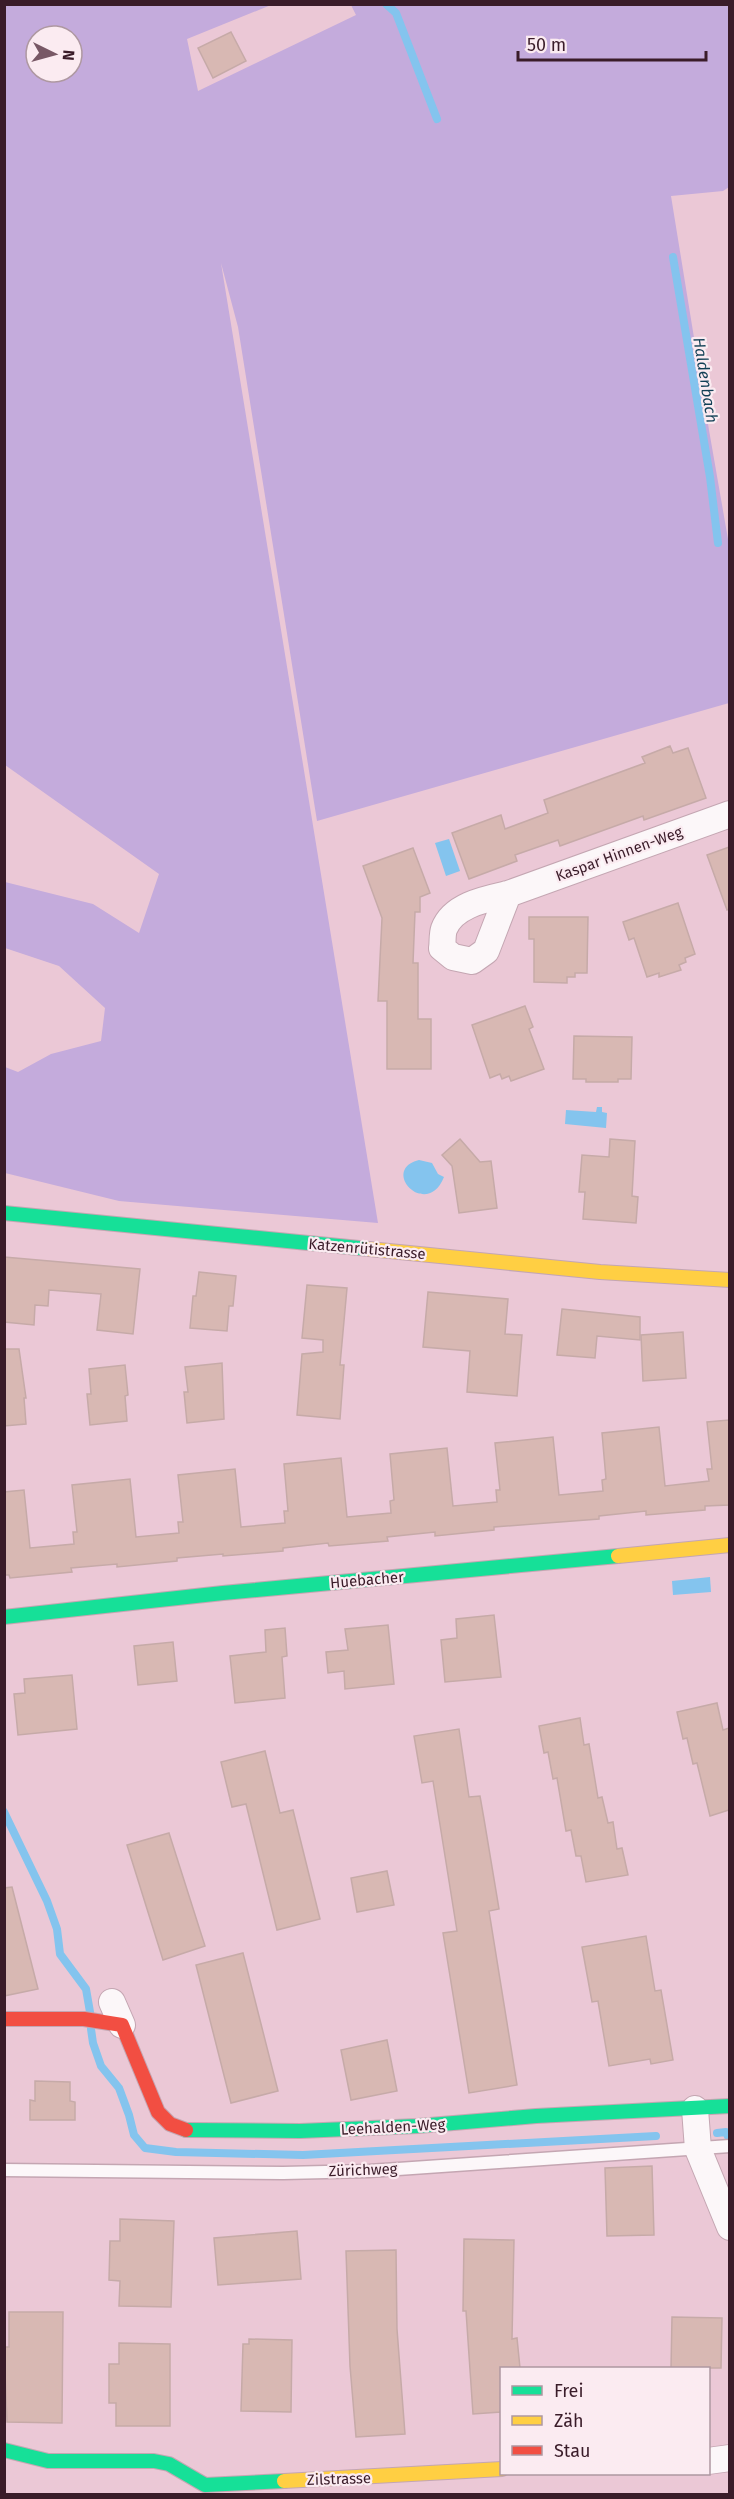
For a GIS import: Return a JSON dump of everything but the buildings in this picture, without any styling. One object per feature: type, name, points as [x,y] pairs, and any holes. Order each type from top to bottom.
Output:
[{"type":"street","name":"Kaspar Hinnen-Weg","points":[[508,894],[729,814]]},
{"type":"street","name":"Katzenrütistrasse","points":[[4,1213],[115,1227],[385,1250],[655,1278],[729,1280]]},
{"type":"street","name":"Huebacher","points":[[4,1617],[223,1593],[729,1545]]},
{"type":"street","name":"Leehalden-Weg","points":[[4,2019],[84,2019],[115,2016],[158,2112],[166,2123],[179,2129],[195,2131],[300,2131],[406,2127],[536,2116],[729,2106]]},
{"type":"street","points":[[695,2109],[716,2147],[729,2227]]},
{"type":"street","name":"Zilstrasse","points":[[4,2450],[48,2461],[154,2461],[169,2464],[205,2485],[362,2482],[500,2469]]},
{"type":"street","points":[[710,2461],[729,2458]]},
{"type":"lane","name":"Zürichweg","points":[[4,2170],[271,2173],[369,2170],[716,2147]]},
{"type":"shaded area","points":[[5,4],[271,5],[187,39],[198,91],[356,15],[351,5],[729,5],[729,187],[723,191],[671,196],[729,545],[729,703],[317,821],[238,327],[221,263],[378,1223],[119,1201],[5,1173],[5,1067],[18,1072],[51,1054],[101,1041],[105,1008],[59,966],[5,948],[5,882],[93,904],[139,933],[159,874],[5,765]]},
{"type":"water","points":[[449,839],[460,871],[446,876],[435,843]]},
{"type":"water","points":[[597,1107],[602,1107],[602,1112],[607,1113],[606,1128],[565,1124],[566,1110],[596,1112]]},
{"type":"water","points":[[419,1160],[432,1163],[438,1174],[444,1177],[436,1189],[427,1194],[418,1193],[405,1181],[404,1173],[408,1165]]},
{"type":"water","points":[[710,1577],[711,1592],[673,1595],[672,1581]]},
{"type":"waterway","points":[[386,4],[396,13],[437,119]]},
{"type":"waterway","name":"Haldenbach","points":[[673,257],[710,477],[718,543]]},
{"type":"waterway","points":[[4,1812],[47,1901],[57,1929],[60,1954],[86,1989],[90,2012]]},
{"type":"waterway","points":[[91,2029],[101,2066],[119,2088],[134,2135],[145,2148],[176,2152],[303,2155],[656,2136]]},
{"type":"waterway","points":[[717,2133],[726,2132],[730,2141]]},
{"type":"traffic: fast","points":[[4,1213],[369,1249]]},
{"type":"traffic: fast","points":[[4,1617],[223,1593],[618,1556]]},
{"type":"traffic: fast","points":[[186,2130],[300,2131],[418,2126],[536,2116],[730,2106]]},
{"type":"traffic: fast","points":[[4,2450],[48,2461],[154,2461],[169,2464],[205,2485],[284,2481]]},
{"type":"traffic: slow","points":[[369,1249],[600,1272],[730,1280]]},
{"type":"traffic: slow","points":[[618,1556],[730,1545]]},
{"type":"traffic: slow","points":[[284,2481],[500,2469]]},
{"type":"traffic: jam","points":[[4,2019],[84,2019],[122,2025],[158,2112],[170,2124],[186,2130]]}]
